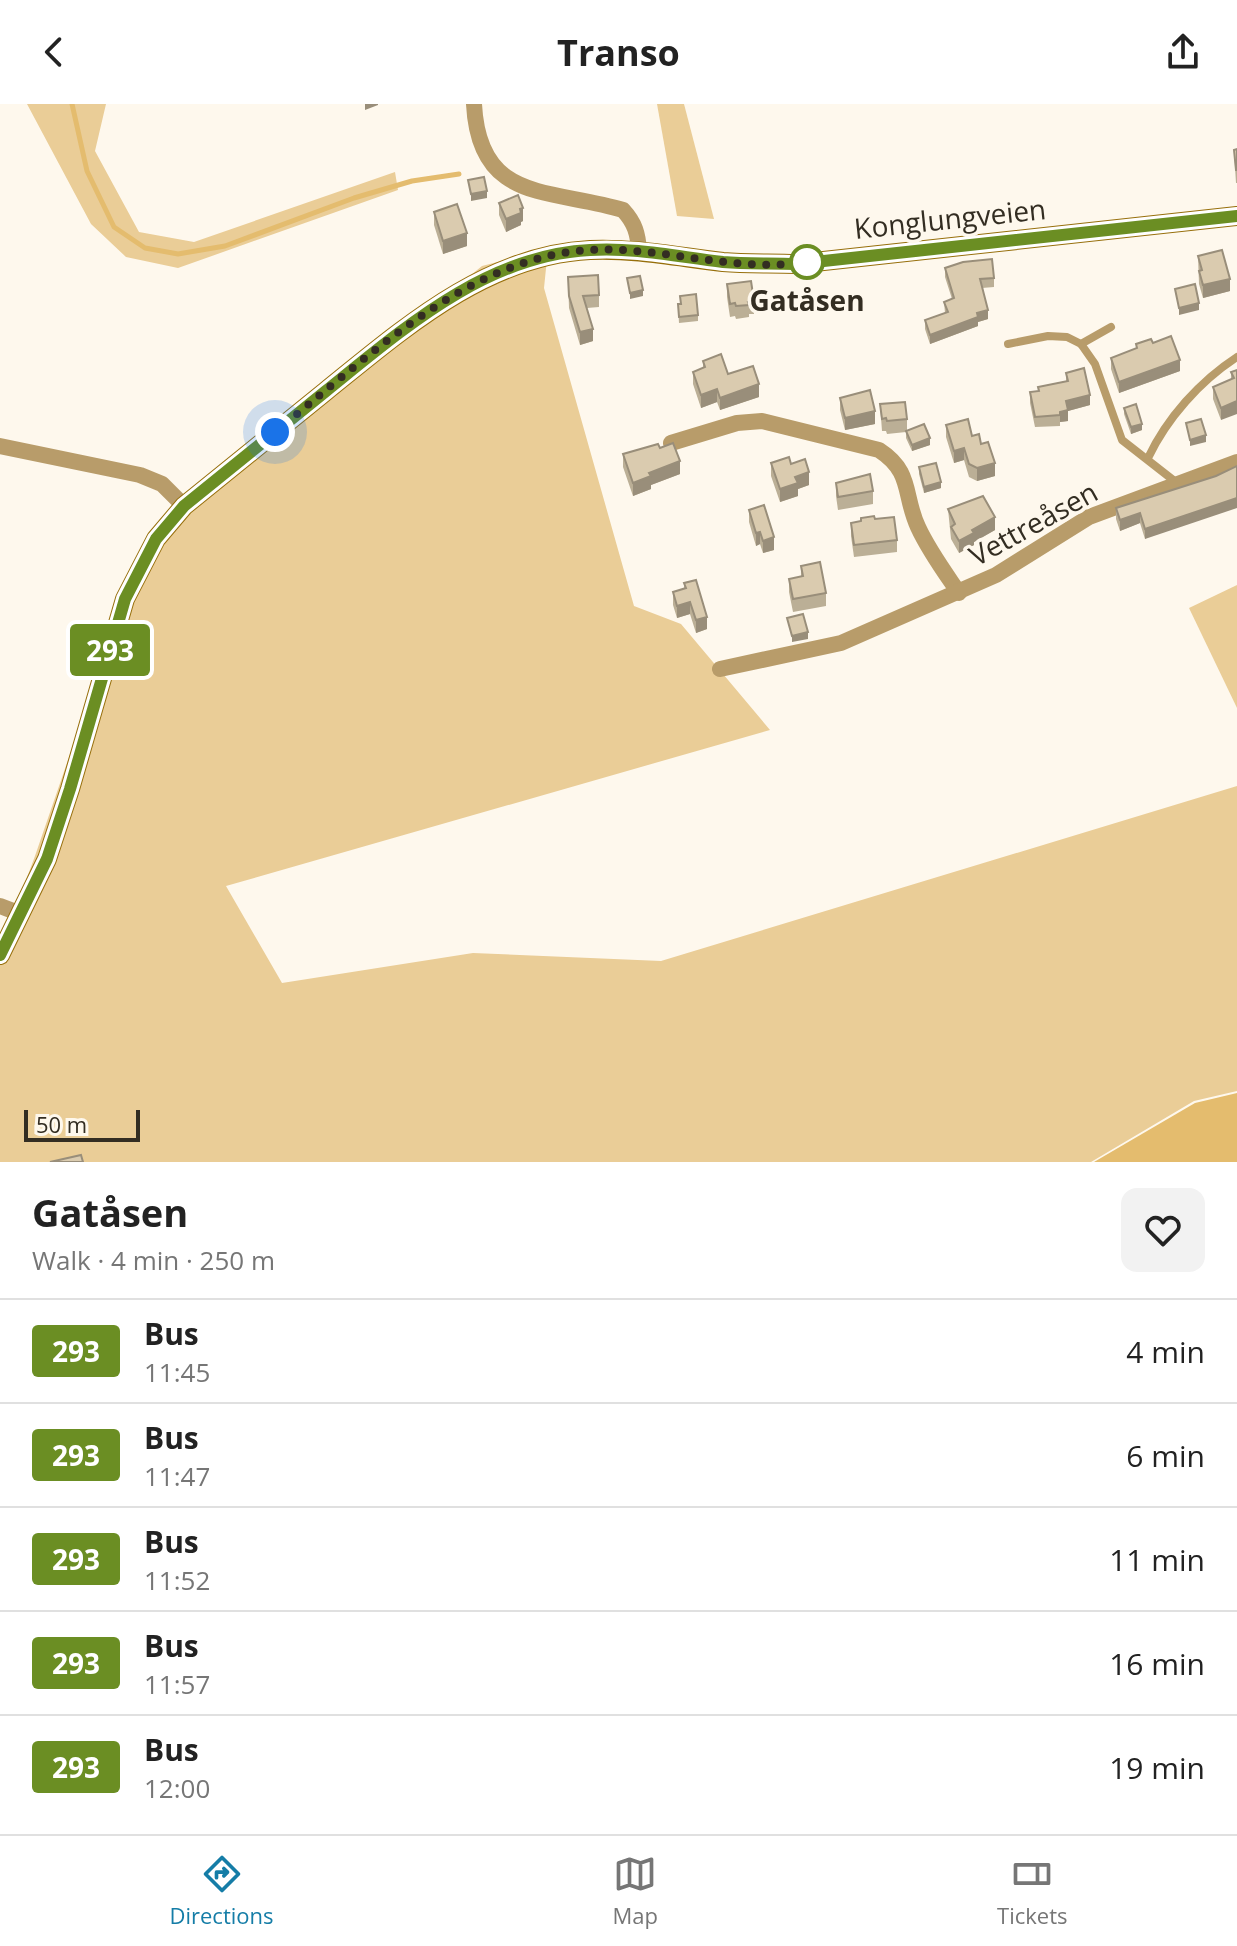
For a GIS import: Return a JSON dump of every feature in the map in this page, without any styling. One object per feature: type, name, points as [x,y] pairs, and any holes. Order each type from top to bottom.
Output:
[{"type":"street","points":[[474,104],[476,129],[483,151],[495,168],[530,190],[623,210],[632,219],[638,234],[639,251]]},
{"type":"street","name":"Konglungveien","points":[[0,955],[47,859],[125,599],[156,539],[184,506],[398,333],[455,295],[505,269],[548,255],[590,250],[639,251],[726,262],[796,264],[1237,216]]},
{"type":"street","name":"Vettreåsen","points":[[671,443],[737,423],[762,421],[879,450],[894,460],[902,472],[916,523],[929,550],[959,593]]},
{"type":"street","points":[[0,446],[140,475],[162,484],[184,506]]},
{"type":"street","name":"Vettreåsen","points":[[720,669],[841,643],[996,575],[1089,517],[1237,462]]},
{"type":"street","points":[[0,906],[21,914]]},
{"type":"lane","points":[[1081,344],[1111,327]]},
{"type":"lane","points":[[1008,344],[1048,336],[1067,337],[1081,344],[1095,364],[1122,440],[1178,483]]},
{"type":"lane","points":[[1148,458],[1160,433],[1170,421],[1217,370],[1237,357]]},
{"type":"shaded area","points":[[27,104],[106,104],[95,151],[139,232],[194,242],[395,172],[398,190],[178,268],[126,257],[91,224]]},
{"type":"shaded area","points":[[657,104],[684,104],[714,219],[677,216]]},
{"type":"shaded area","points":[[548,249],[544,288],[634,606],[681,624],[770,730],[226,886],[282,983],[473,953],[661,961],[1237,786],[1237,1091],[1194,1101],[1091,1162],[0,1162],[0,950],[124,597],[158,540],[217,482],[482,266]]},
{"type":"shaded area","points":[[1237,585],[1237,708],[1189,608]]},
{"type":"shaded area","points":[[1237,1093],[1237,1162],[1094,1162],[1195,1103]]},
{"type":"building","points":[[1237,149],[1237,170],[1236,170],[1234,150]]},
{"type":"building","points":[[484,177],[487,191],[471,194],[468,180]]},
{"type":"building","points":[[518,195],[523,208],[520,209],[521,213],[506,219],[499,203]]},
{"type":"building","points":[[457,204],[467,233],[443,241],[434,212]]},
{"type":"building","points":[[1222,250],[1230,279],[1203,285],[1198,256]]},
{"type":"building","points":[[992,259],[994,278],[980,279],[988,310],[977,313],[978,317],[930,335],[925,320],[948,312],[944,302],[954,298],[945,268],[963,262]]},
{"type":"building","points":[[598,275],[599,295],[583,296],[593,329],[580,332],[569,296],[568,277]]},
{"type":"building","points":[[640,276],[643,290],[630,293],[627,278]]},
{"type":"building","points":[[751,281],[754,301],[748,302],[749,305],[730,304],[727,284]]},
{"type":"building","points":[[1195,284],[1199,303],[1179,308],[1175,289]]},
{"type":"building","points":[[696,294],[698,315],[679,317],[680,296]]},
{"type":"building","points":[[1171,336],[1180,360],[1119,382],[1111,358],[1137,348],[1136,344],[1151,339],[1153,343]]},
{"type":"building","points":[[721,354],[728,374],[753,366],[759,384],[720,398],[717,389],[701,395],[693,372],[705,367],[703,361]]},
{"type":"building","points":[[1084,368],[1090,395],[1066,401],[1068,410],[1060,412],[1060,415],[1035,417],[1030,392],[1039,391],[1038,387],[1068,381],[1066,373]]},
{"type":"building","points":[[1237,370],[1237,401],[1221,408],[1213,387],[1234,378],[1231,372]]},
{"type":"building","points":[[870,390],[875,411],[845,418],[840,398]]},
{"type":"building","points":[[905,402],[907,419],[882,419],[880,404]]},
{"type":"building","points":[[1136,404],[1142,424],[1131,427],[1124,408]]},
{"type":"building","points":[[968,419],[972,436],[979,434],[981,444],[988,442],[995,463],[977,468],[969,464],[964,448],[954,451],[946,425]]},
{"type":"building","points":[[1201,419],[1206,435],[1190,440],[1186,423]]},
{"type":"building","points":[[924,424],[930,438],[912,445],[906,431]]},
{"type":"building","points":[[673,443],[680,461],[633,483],[623,454]]},
{"type":"building","points":[[789,457],[791,464],[805,459],[809,472],[795,477],[798,483],[780,489],[771,463]]},
{"type":"building","points":[[936,463],[941,482],[924,487],[919,467]]},
{"type":"building","points":[[1237,466],[1237,498],[1145,529],[1140,513],[1120,520],[1116,508],[1216,476]]},
{"type":"building","points":[[870,474],[873,491],[838,497],[836,483]]},
{"type":"building","points":[[983,496],[995,517],[959,541],[951,527],[955,524],[948,509]]},
{"type":"building","points":[[764,505],[774,537],[763,541],[760,532],[756,533],[749,510]]},
{"type":"building","points":[[874,516],[875,519],[894,517],[897,540],[854,545],[851,523]]},
{"type":"building","points":[[820,562],[826,593],[793,599],[789,579],[803,576],[801,566]]},
{"type":"building","points":[[696,580],[707,617],[696,620],[690,602],[677,606],[673,592],[686,588],[684,583]]},
{"type":"building","points":[[803,614],[808,632],[792,636],[787,618]]},
{"type":"building","points":[[81,1155],[83,1162],[50,1162]]},
{"type":"waterway","points":[[72,104],[87,171],[114,227],[145,248],[178,254],[225,246],[354,198],[412,181],[459,174]]},
{"type":"bus line","name":"293","points":[[0,955],[47,859],[125,599],[156,539],[184,506],[398,333],[455,295],[505,269],[548,255],[590,250],[639,251],[726,262],[796,264],[1237,216]]},
{"type":"place","name":"Gatåsen","points":[[807,262]]},
{"type":"route","points":[[275,432],[417,320],[455,295],[505,269],[526,262],[548,255],[590,250],[639,251],[726,262],[807,262]]}]
